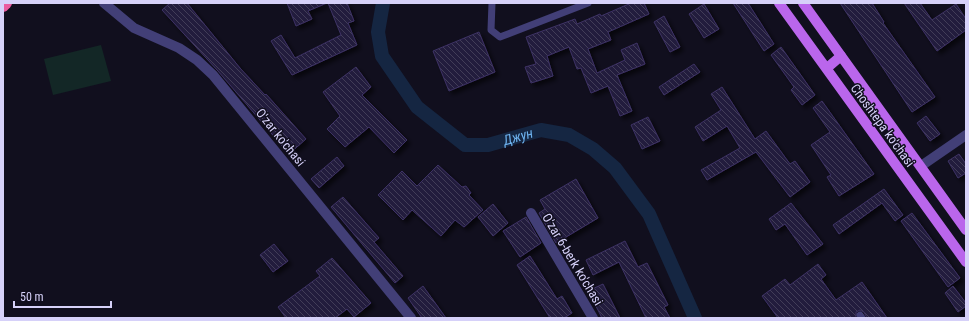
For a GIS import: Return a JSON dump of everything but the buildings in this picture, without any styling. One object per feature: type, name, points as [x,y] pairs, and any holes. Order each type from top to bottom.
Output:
[{"type":"highway","points":[[3,6],[6,3]]},
{"type":"main road","name":"Choshtepa ko'chasi","points":[[779,3],[966,262]]},
{"type":"main road","name":"Choshtepa ko'chasi","points":[[803,3],[966,230]]},
{"type":"main road","points":[[827,68],[841,56]]},
{"type":"street","name":"O'zar ko'chasi","points":[[104,3],[134,28],[179,48],[197,60],[213,75],[411,318]]},
{"type":"street","points":[[921,166],[966,135]]},
{"type":"street","name":"O'zar 6-berk ko'chasi","points":[[531,213],[593,318]]},
{"type":"lane","points":[[492,3],[491,30],[500,37],[588,3]]},
{"type":"green space","points":[[101,45],[111,81],[53,95],[44,59]]},
{"type":"waterway","name":"Джун","points":[[383,3],[378,32],[382,56],[417,107],[465,145],[488,145],[541,130],[569,135],[593,149],[615,168],[649,214],[695,318]]}]
